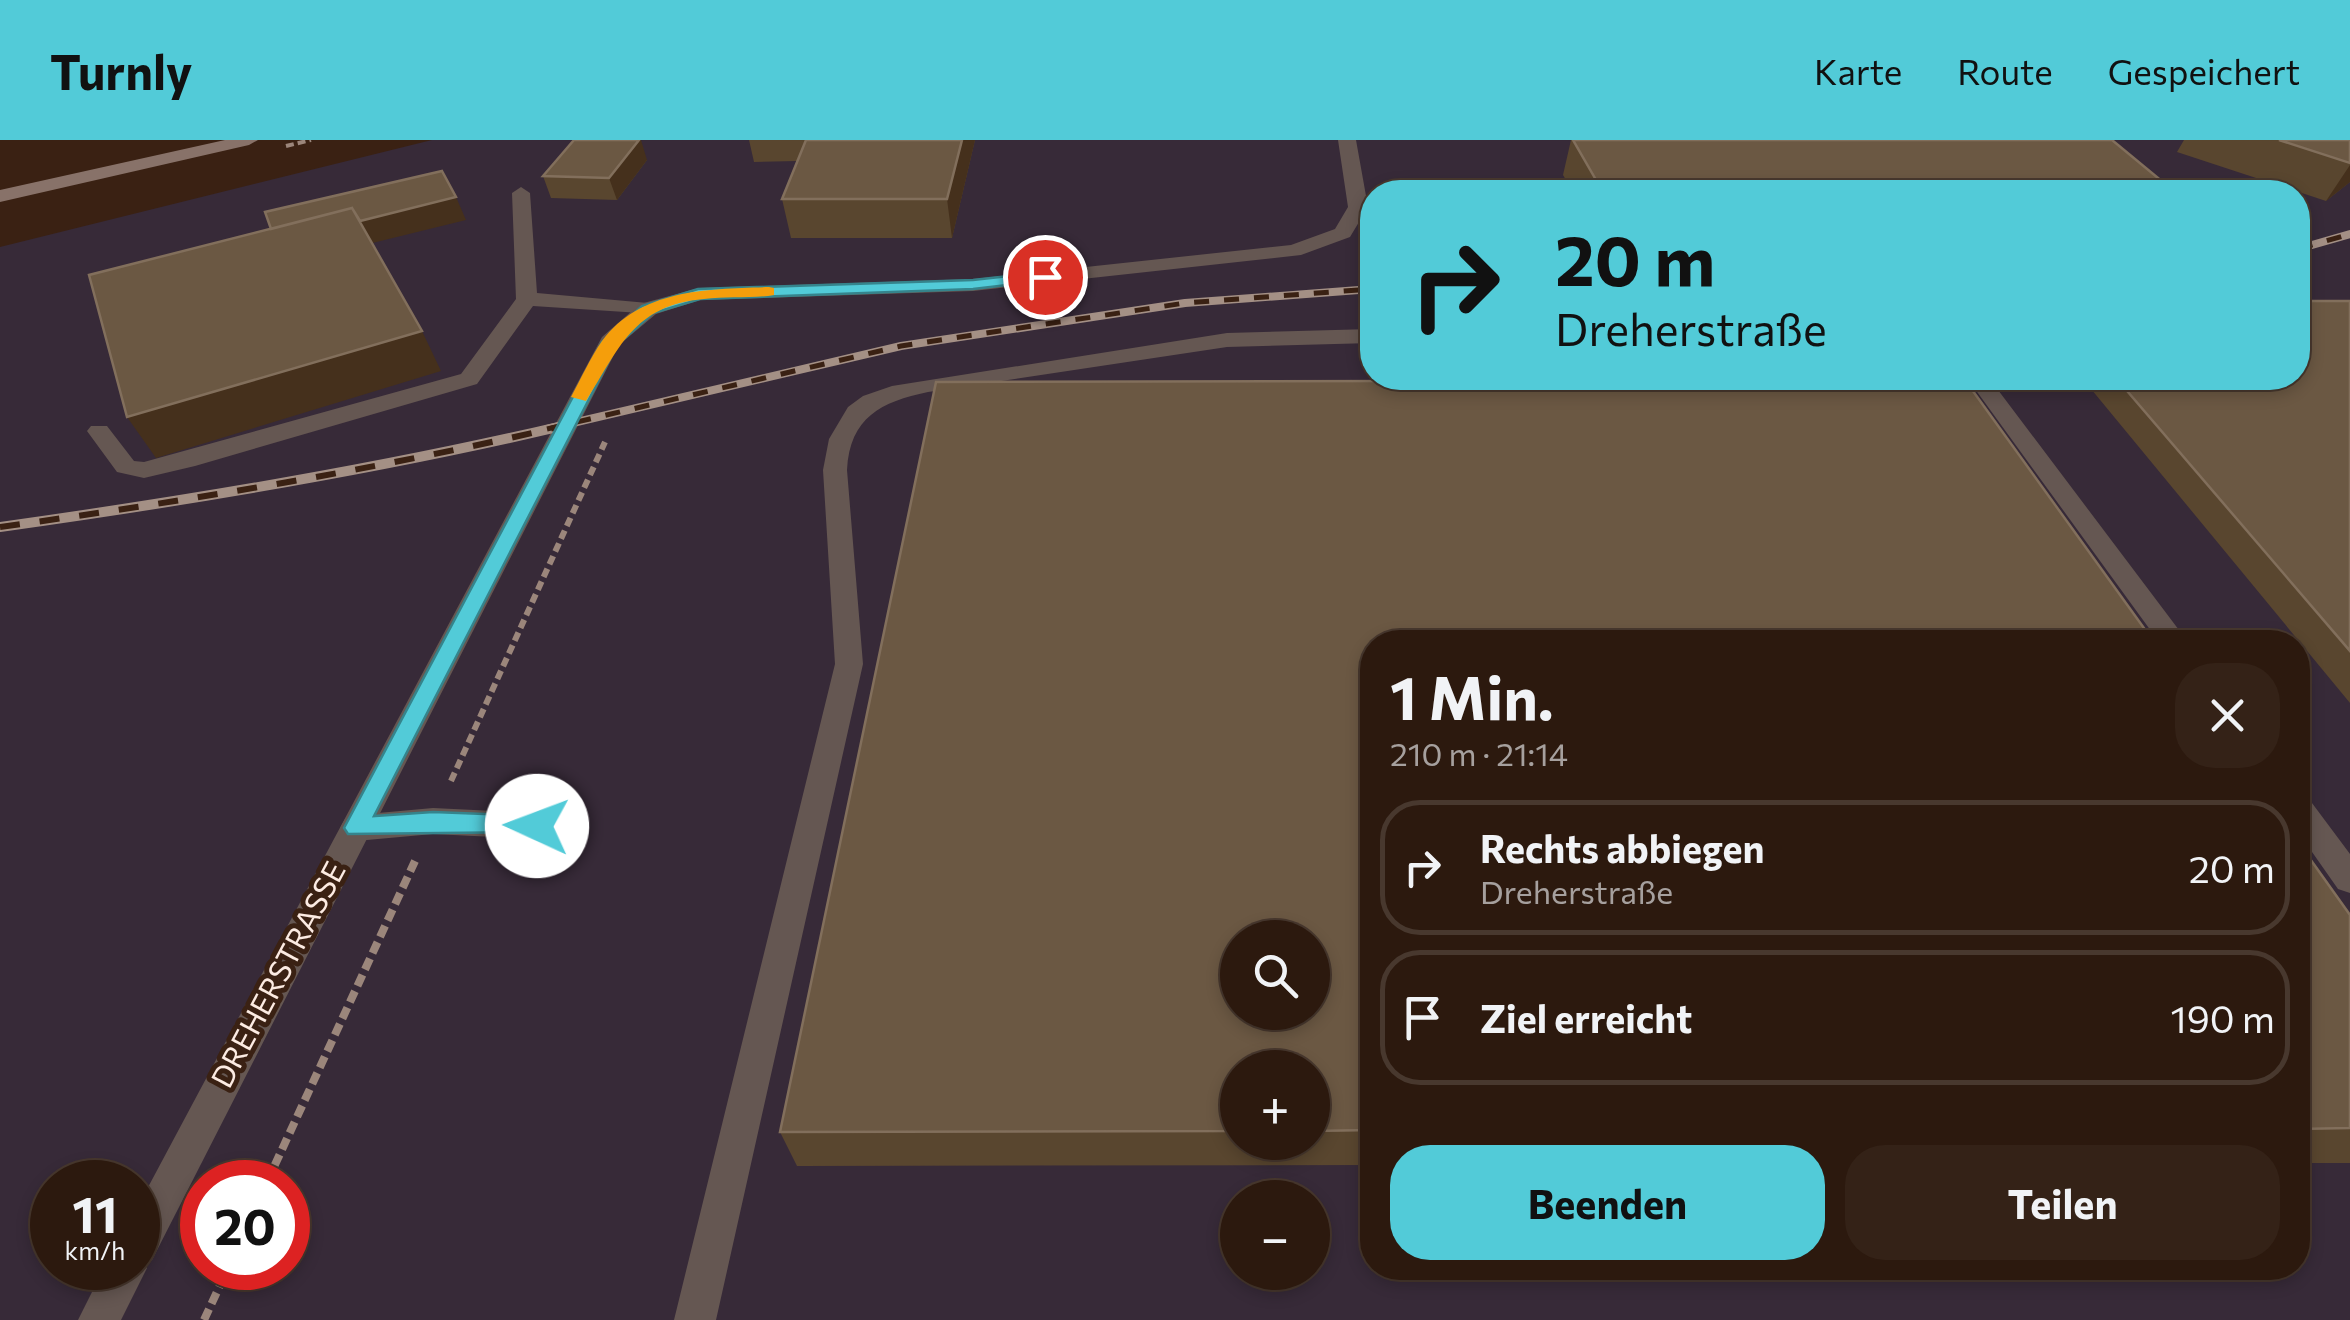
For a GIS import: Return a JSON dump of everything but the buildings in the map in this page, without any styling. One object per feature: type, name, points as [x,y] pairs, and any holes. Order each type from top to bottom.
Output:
[{"type":"main road","points":[[0,196],[249,140]]},
{"type":"street","name":"DREHERSTRASSE","points":[[160,1204],[610,342],[648,309],[698,294],[973,285],[1294,250],[1342,233],[1358,206],[1347,140]]},
{"type":"street","points":[[99,431],[126,466],[144,470],[195,459],[469,379],[527,299],[520,193]]},
{"type":"street","points":[[527,299],[648,309]]},
{"type":"street","points":[[696,1320],[849,664],[850,620],[834,466],[842,433],[857,411],[889,394],[928,385],[1227,340],[1360,336]]},
{"type":"street","points":[[1987,390],[2165,630]]},
{"type":"street","points":[[356,828],[433,821],[537,826]]},
{"type":"street","points":[[2310,824],[2350,879]]},
{"type":"street","points":[[99,1320],[115,1290]]},
{"type":"path","points":[[277,1160],[612,428]]},
{"type":"path","points":[[204,1320],[218,1290]]},
{"type":"shaded area","points":[[432,140],[2350,140],[2350,1320],[0,1320],[0,247]]},
{"type":"railway","points":[[2310,246],[2350,234]]},
{"type":"railway","points":[[547,429],[901,346],[1185,303],[1360,290]]},
{"type":"railway","points":[[0,527],[280,483],[558,427]]},
{"type":"slow traffic","points":[[580,397],[610,342],[648,309],[698,294],[769,292]]},
{"type":"route","points":[[537,826],[433,821],[356,828],[610,342],[648,309],[698,294],[973,285],[1045,277]]}]
